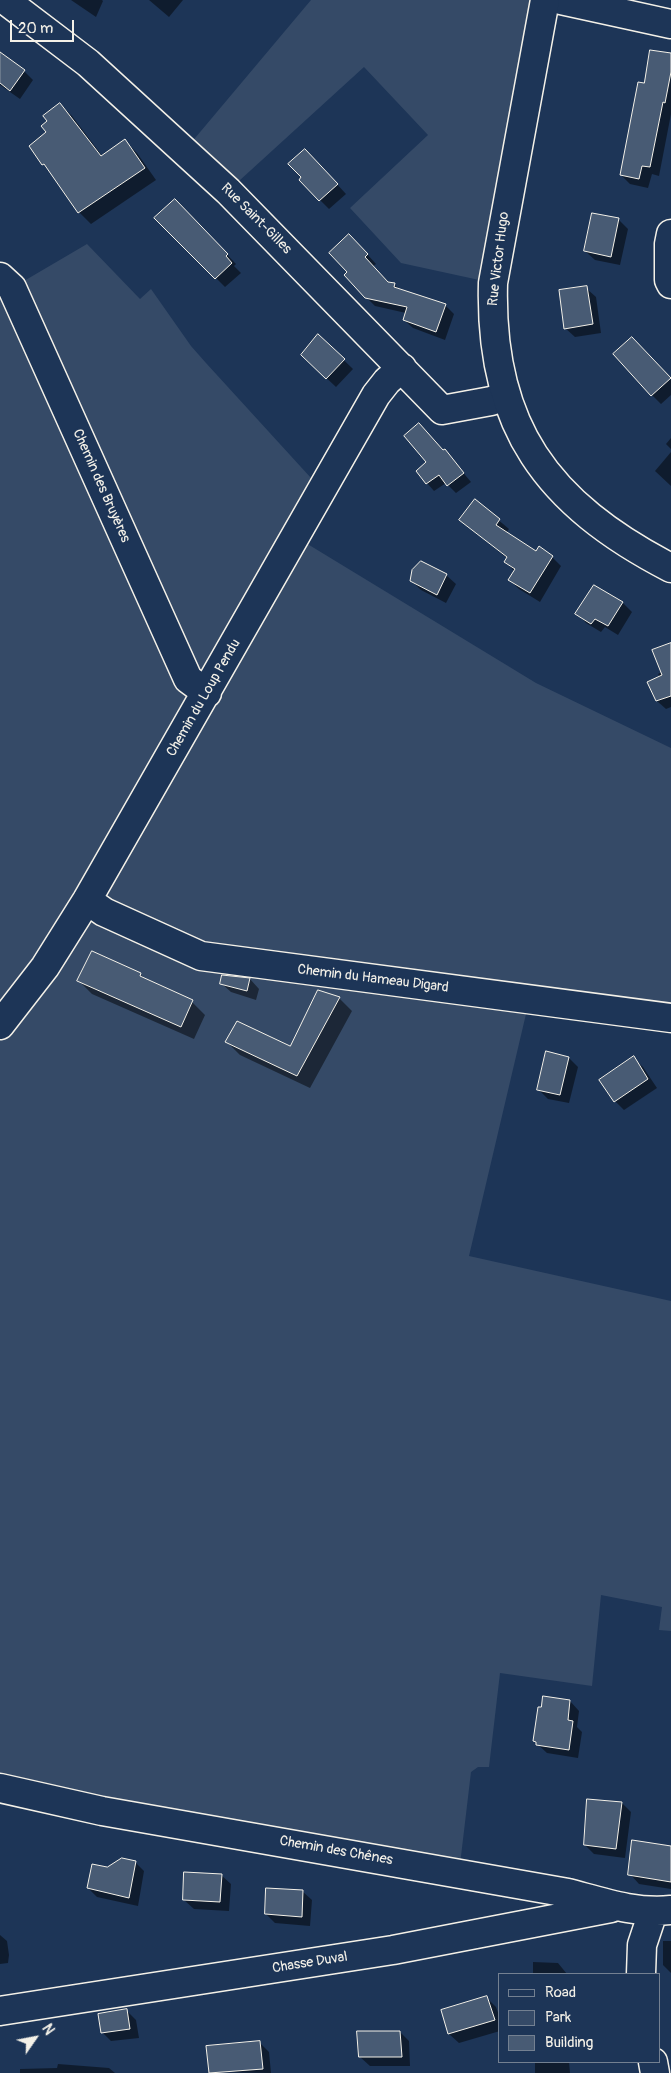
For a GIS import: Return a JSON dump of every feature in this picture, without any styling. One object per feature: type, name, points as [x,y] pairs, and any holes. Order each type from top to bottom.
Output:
[{"type":"street","name":"Rue Saint-Gilles","points":[[5,0],[88,63],[184,150],[281,243],[442,410],[491,401],[506,396]]},
{"type":"street","name":"Rue Victor Hugo","points":[[545,0],[494,283],[492,317],[495,347],[506,396],[518,429],[532,453],[552,480],[587,515],[647,555],[671,568]]},
{"type":"street","points":[[562,0],[671,24]]},
{"type":"street","points":[[671,234],[669,244],[671,284]]},
{"type":"street","name":"Chemin des Bruyères","points":[[0,277],[12,288],[188,679],[207,692]]},
{"type":"street","name":"Chemin du Loup Pendu","points":[[0,1024],[45,967],[87,900],[376,395],[387,381],[402,368]]},
{"type":"street","name":"Chemin du Hameau Digard","points":[[87,900],[104,912],[201,956],[671,1018]]},
{"type":"street","name":"Chemin des Chênes","points":[[0,1788],[102,1811],[568,1893],[618,1906],[662,1911]]},
{"type":"street","name":"Chasse Duval","points":[[0,2011],[392,1950],[618,1906]]},
{"type":"street","points":[[641,1973],[642,1945],[662,1911]]},
{"type":"green space","points":[[311,0],[545,0],[493,283],[401,263],[350,208],[428,135],[364,67],[228,191],[185,150]]},
{"type":"green space","points":[[87,244],[140,299],[151,289],[191,346],[206,363],[311,478],[325,486],[296,537],[536,683],[671,748],[671,1018],[533,999],[526,1014],[469,1256],[671,1301],[671,1631],[659,1630],[662,1607],[601,1595],[592,1686],[500,1673],[489,1767],[478,1767],[471,1772],[459,1873],[0,1788],[0,277],[12,288]]},
{"type":"building","points":[[650,50],[671,53],[671,72],[650,167],[642,166],[639,179],[620,175],[638,82],[644,83]]},
{"type":"building","points":[[0,52],[25,70],[10,91],[0,83]]},
{"type":"building","points":[[60,103],[101,156],[125,139],[145,168],[78,213],[29,146],[46,132],[41,126],[47,121],[43,116]]},
{"type":"building","points":[[305,149],[338,184],[319,201],[299,180],[301,177],[288,164]]},
{"type":"building","points":[[175,199],[228,254],[226,256],[232,263],[215,279],[154,218]]},
{"type":"building","points":[[592,213],[619,218],[611,257],[584,251]]},
{"type":"building","points":[[349,234],[368,254],[365,257],[388,282],[395,283],[394,287],[446,304],[436,332],[403,320],[407,307],[365,298],[344,275],[347,272],[329,253]]},
{"type":"building","points":[[587,286],[593,324],[564,329],[559,290]]},
{"type":"building","points":[[318,334],[345,359],[326,379],[301,355]]},
{"type":"building","points":[[632,337],[671,378],[651,396],[613,354]]},
{"type":"building","points":[[419,423],[443,450],[445,449],[464,473],[447,486],[439,475],[426,484],[416,471],[426,462],[404,436]]},
{"type":"building","points":[[475,499],[500,519],[496,525],[536,551],[539,546],[553,556],[530,593],[508,580],[515,569],[504,562],[507,557],[459,520]]},
{"type":"building","points":[[421,561],[447,574],[437,595],[410,581],[412,570]]},
{"type":"building","points":[[594,585],[623,602],[608,626],[595,619],[591,624],[575,614]]},
{"type":"building","points":[[671,643],[671,696],[656,701],[647,682],[662,675],[652,650]]},
{"type":"building","points":[[92,951],[141,973],[140,976],[193,1000],[181,1027],[77,981]]},
{"type":"building","points":[[222,975],[250,978],[247,991],[220,984]]},
{"type":"building","points":[[318,990],[340,997],[297,1076],[225,1042],[237,1021],[290,1046]]},
{"type":"building","points":[[546,1051],[569,1057],[560,1095],[537,1090]]},
{"type":"building","points":[[634,1056],[648,1079],[614,1102],[599,1080]]},
{"type":"building","points":[[543,1696],[570,1700],[568,1720],[573,1721],[569,1750],[536,1745],[536,1742],[533,1741],[538,1707],[541,1707]]},
{"type":"building","points":[[587,1799],[622,1802],[616,1849],[584,1845]]},
{"type":"building","points":[[632,1840],[671,1846],[671,1882],[628,1875]]},
{"type":"building","points":[[122,1858],[136,1861],[129,1898],[87,1888],[92,1864],[107,1867]]},
{"type":"building","points":[[184,1872],[222,1874],[220,1902],[183,1900]]},
{"type":"building","points":[[266,1888],[303,1890],[302,1917],[265,1914]]},
{"type":"building","points":[[487,1996],[495,2020],[448,2034],[441,2010]]},
{"type":"building","points":[[127,2009],[130,2029],[101,2033],[98,2014]]},
{"type":"building","points":[[357,2031],[400,2031],[402,2057],[359,2057]]},
{"type":"building","points":[[260,2041],[263,2069],[209,2073],[206,2046]]}]
